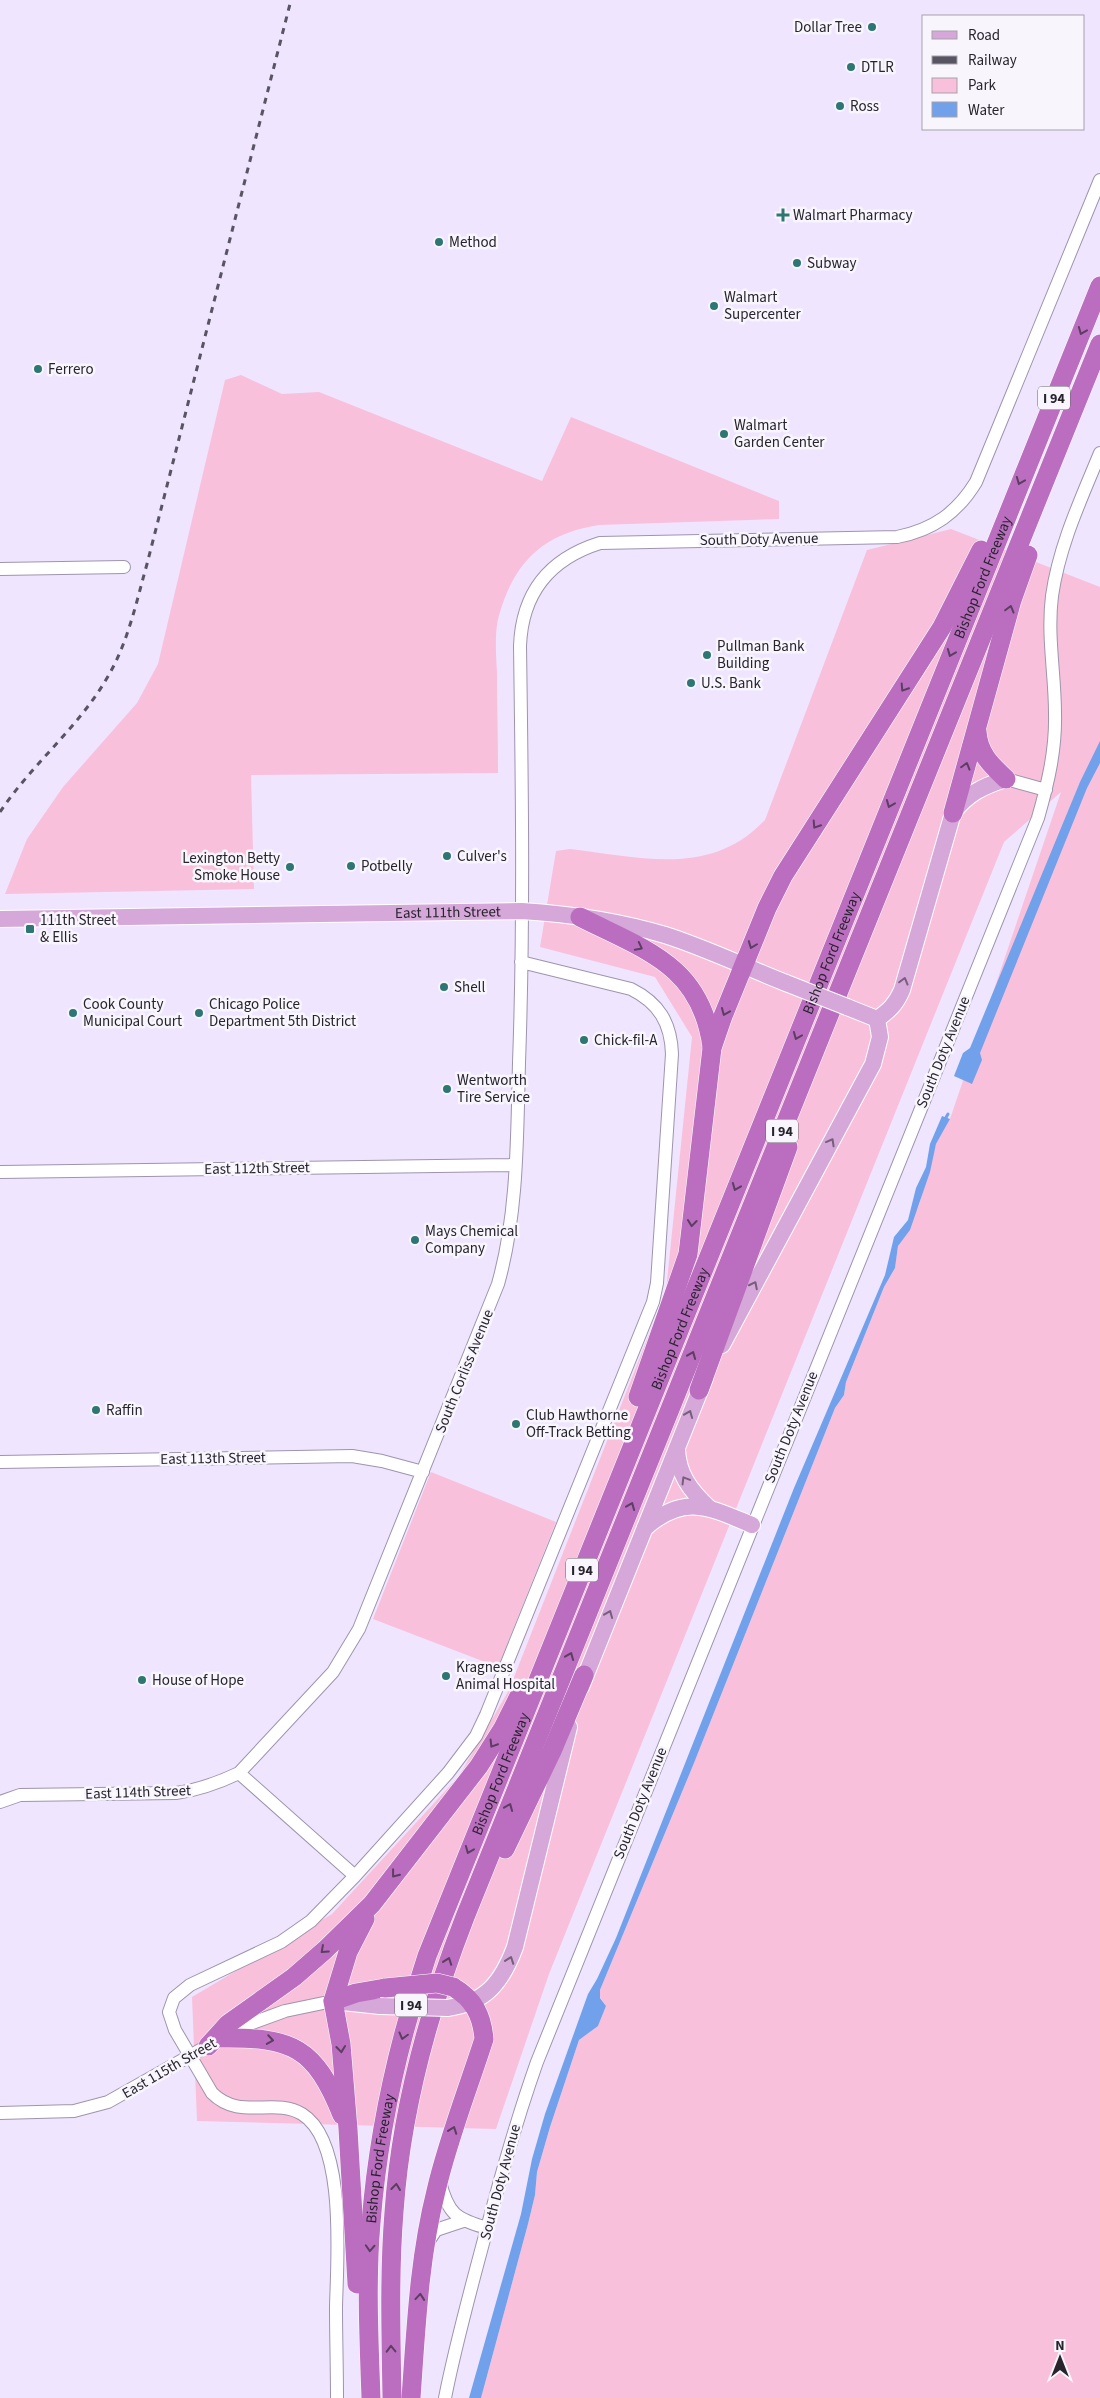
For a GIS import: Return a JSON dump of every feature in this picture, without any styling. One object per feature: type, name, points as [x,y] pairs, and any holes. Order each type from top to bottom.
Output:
[{"type":"highway","name":"Bishop Ford Freeway","points":[[371,2398],[369,2269],[374,2191],[386,2110],[414,1995],[439,1926],[617,1481],[1100,286]]},
{"type":"highway","name":"Bishop Ford Freeway","points":[[392,2398],[391,2259],[399,2162],[414,2075],[436,1996],[465,1917],[1100,344]]},
{"type":"highway","points":[[953,813],[1012,600],[1036,530],[1056,452]]},
{"type":"highway","points":[[617,1481],[628,1428],[688,1254],[712,1048],[723,1016],[767,908],[783,876],[942,627],[987,539],[1008,510]]},
{"type":"highway","points":[[977,728],[978,742],[982,752],[1006,780]]},
{"type":"highway","points":[[580,917],[650,952],[683,977],[693,989],[702,1008],[712,1048]]},
{"type":"highway","points":[[699,1390],[793,1135],[802,1081]]},
{"type":"highway","points":[[215,2042],[228,2024],[294,1977],[372,1904],[479,1766],[503,1728],[520,1694],[546,1659]]},
{"type":"highway","points":[[465,1917],[499,1863],[552,1751],[584,1675]]},
{"type":"highway","points":[[370,2373],[358,2312],[348,2129],[341,2044],[333,2001],[348,1952],[372,1904]]},
{"type":"highway","points":[[333,2001],[356,1993],[383,1997],[437,1983],[454,1987],[465,1994],[483,2020],[484,2038],[447,2146],[425,2247],[412,2398]]},
{"type":"highway","points":[[215,2042],[249,2038],[279,2042],[290,2045],[304,2054],[315,2065],[328,2084],[348,2129]]},
{"type":"main road","points":[[383,1997],[447,2008],[472,2002],[488,1992],[507,1969],[515,1947],[560,1758],[584,1675],[699,1390],[873,1064],[880,1037],[876,1019],[896,1002],[902,990],[953,813],[961,802],[979,789],[1006,780]]},
{"type":"main road","name":"East 111th Street","points":[[0,919],[522,911],[580,917],[626,925],[710,951],[744,967],[876,1019]]},
{"type":"main road","points":[[677,1446],[677,1459],[684,1479],[708,1507]]},
{"type":"main road","points":[[644,1528],[660,1516],[673,1510],[693,1506],[708,1507],[752,1525]]},
{"type":"street","name":"South Doty Avenue","points":[[522,911],[520,635],[525,611],[537,586],[559,563],[578,551],[600,543],[897,537],[923,530],[943,520],[962,503],[976,482],[1100,180]]},
{"type":"street","name":"South Doty Avenue","points":[[445,2398],[451,2366],[487,2228],[520,2110],[537,2062],[1022,858],[1046,790],[1055,741],[1050,622],[1056,576],[1067,536],[1100,453]]},
{"type":"street","points":[[0,569],[124,567]]},
{"type":"street","points":[[1006,780],[1046,790]]},
{"type":"street","name":"South Corliss Avenue","points":[[239,1773],[333,1672],[359,1629],[498,1284],[510,1229],[514,1165],[522,911]]},
{"type":"street","points":[[337,2398],[337,2201],[323,2141],[310,2120],[294,2110],[237,2108],[218,2100],[212,2094],[175,2030],[170,2006],[178,1993],[297,1933],[324,1909],[355,1876],[448,1773],[476,1736],[645,1324],[655,1295],[672,1054],[669,1028],[664,1016],[655,1006],[644,996],[631,989],[521,962]]},
{"type":"street","name":"East 112th Street","points":[[0,1172],[514,1165]]},
{"type":"street","name":"East 113th Street","points":[[0,1462],[343,1456],[382,1461],[423,1472]]},
{"type":"street","points":[[239,1773],[355,1876]]},
{"type":"street","name":"East 114th Street","points":[[0,1802],[20,1795],[176,1793],[201,1790],[239,1773]]},
{"type":"street","name":"East 115th Street","points":[[0,2113],[56,2113],[98,2105],[124,2094],[241,2027],[285,2011],[333,2001]]},
{"type":"street","points":[[439,2177],[451,2212],[462,2221],[487,2228]]},
{"type":"street","points":[[425,2247],[436,2230],[462,2221]]},
{"type":"green space","points":[[241,375],[282,394],[319,392],[542,481],[571,417],[779,501],[779,519],[599,525],[563,535],[549,542],[536,552],[524,563],[515,577],[498,619],[496,642],[498,773],[251,775],[254,889],[5,894],[27,839],[63,787],[137,703],[158,664],[225,380]]},
{"type":"green space","points":[[951,529],[1100,587],[1100,2398],[481,2398],[528,2224],[535,2195],[537,2172],[579,2040],[598,2026],[606,2006],[600,1997],[600,1990],[694,1763],[835,1408],[844,1395],[846,1382],[884,1287],[895,1268],[898,1246],[919,1205],[936,1144],[950,1119],[1061,792],[1004,842],[549,1974],[496,2129],[197,2121],[192,1997],[332,1914],[459,1776],[509,1690],[666,1291],[692,1037],[655,977],[540,947],[556,851],[570,849],[648,859],[673,859],[698,857],[721,850],[744,838],[765,820],[867,550]]},
{"type":"green space","points":[[431,1472],[556,1522],[498,1667],[373,1619]]},
{"type":"water","points":[[1100,741],[1100,763],[1087,788],[980,1053],[982,1060],[972,1084],[954,1076],[963,1053],[970,1048],[1080,782]]},
{"type":"water","points":[[942,1116],[950,1119],[936,1144],[930,1172],[910,1230],[898,1246],[895,1268],[884,1287],[846,1382],[844,1395],[835,1408],[694,1763],[600,1990],[600,1998],[606,2006],[598,2026],[579,2040],[537,2172],[535,2195],[528,2224],[481,2398],[469,2398],[521,2214],[532,2159],[545,2114],[588,1994],[616,1938],[794,1488],[885,1275],[894,1237],[908,1220],[916,1188],[926,1167],[930,1144]]},
{"type":"waterway","points":[[944,1121],[948,1114]]},
{"type":"railway","points":[[0,812],[26,778],[83,713],[107,678],[121,651],[147,564],[291,0]]},
{"type":"place","name":"Dollar Tree","points":[[872,27]]},
{"type":"place","name":"DTLR","points":[[851,67]]},
{"type":"place","name":"Ross","points":[[840,106]]},
{"type":"place","name":"Walmart Pharmacy","points":[[783,215]]},
{"type":"place","name":"Method","points":[[439,242]]},
{"type":"place","name":"Subway","points":[[797,263]]},
{"type":"place","name":"Walmart Supercenter","points":[[714,306]]},
{"type":"place","name":"Ferrero","points":[[38,369]]},
{"type":"place","name":"Walmart Garden Center","points":[[724,434]]},
{"type":"place","name":"Pullman Bank Building","points":[[707,655]]},
{"type":"place","name":"U.S. Bank","points":[[691,683]]},
{"type":"place","name":"Culver's","points":[[447,856]]},
{"type":"place","name":"Potbelly","points":[[351,866]]},
{"type":"place","name":"Lexington Betty Smoke House","points":[[290,867]]},
{"type":"place","name":"111th Street & Ellis","points":[[30,929]]},
{"type":"place","name":"Shell","points":[[444,987]]},
{"type":"place","name":"Cook County Municipal Court","points":[[73,1013]]},
{"type":"place","name":"Chicago Police Department 5th District","points":[[199,1013]]},
{"type":"place","name":"Chick-fil-A","points":[[584,1040]]},
{"type":"place","name":"Wentworth Tire Service","points":[[447,1089]]},
{"type":"place","name":"Mays Chemical Company","points":[[415,1240]]},
{"type":"place","name":"Raffin","points":[[96,1410]]},
{"type":"place","name":"Club Hawthorne Off-Track Betting","points":[[516,1424]]},
{"type":"place","name":"Kragness Animal Hospital","points":[[446,1676]]},
{"type":"place","name":"House of Hope","points":[[142,1680]]}]
